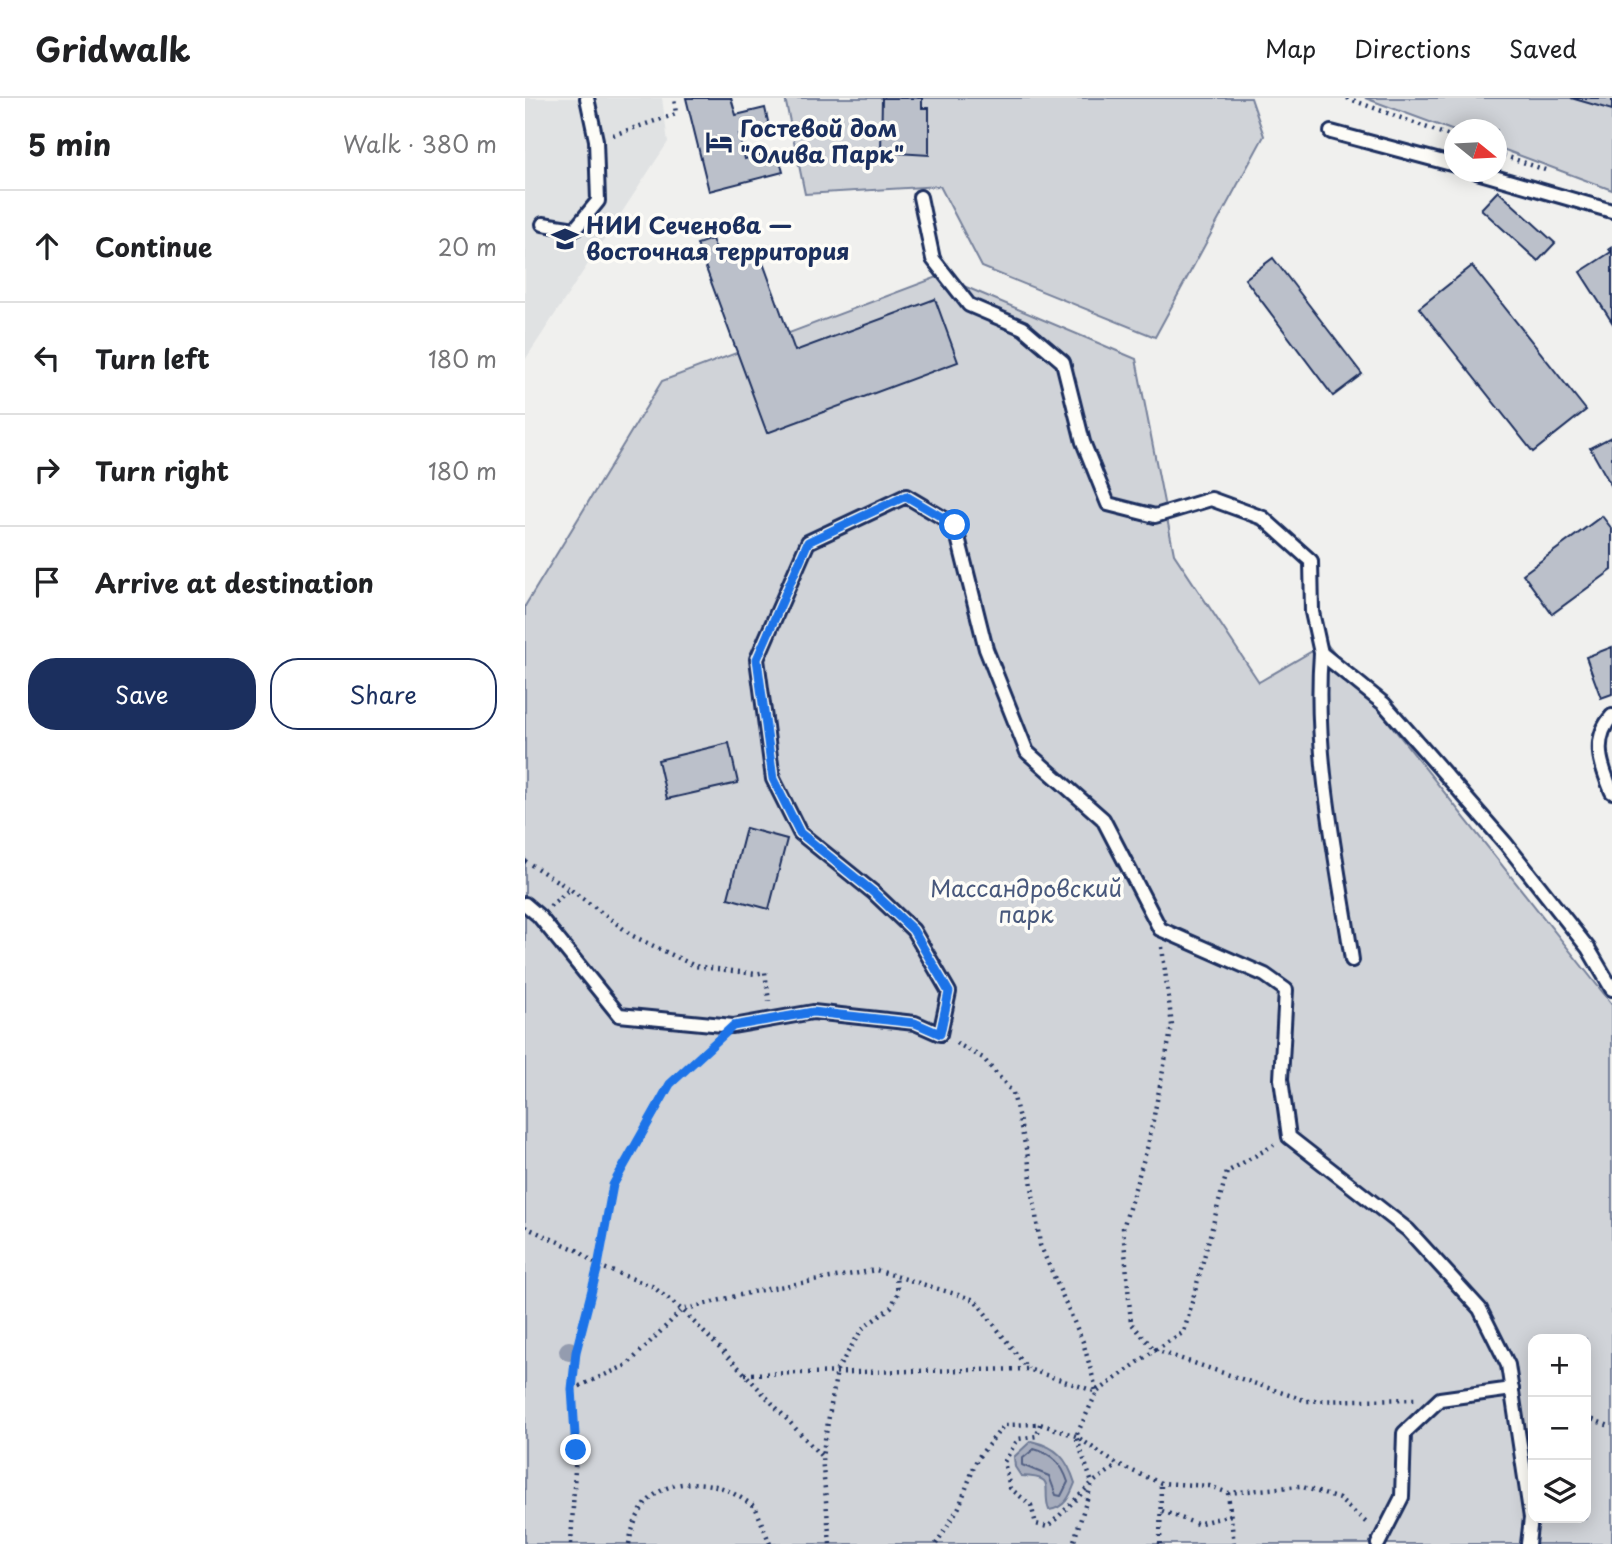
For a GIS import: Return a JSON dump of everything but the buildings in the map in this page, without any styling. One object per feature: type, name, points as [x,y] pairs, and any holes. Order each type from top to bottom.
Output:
[{"type":"lane","points":[[543,224],[575,229],[598,201],[596,140],[587,98]]},
{"type":"lane","points":[[1331,132],[1444,162]]},
{"type":"lane","points":[[1507,181],[1612,211]]},
{"type":"lane","points":[[920,197],[933,259],[969,305],[1023,328],[1063,362],[1083,442],[1108,504],[1155,516],[1211,499],[1263,518],[1311,561],[1312,612],[1321,653],[1318,695],[1325,773],[1352,960]]},
{"type":"lane","points":[[525,904],[539,916],[619,1015],[733,1026],[813,1012],[915,1023],[940,1034],[949,992],[913,930],[873,892],[800,833],[773,779],[757,659],[808,542],[906,496],[955,525],[986,649],[1027,752],[1103,820],[1160,929],[1265,975],[1286,990],[1281,1079],[1289,1137],[1408,1230],[1480,1309],[1508,1365],[1531,1518],[1528,1544]]},
{"type":"lane","points":[[1321,653],[1384,704],[1506,844],[1588,948],[1612,989]]},
{"type":"lane","points":[[1612,716],[1602,727],[1599,761],[1612,792]]},
{"type":"lane","points":[[1380,1540],[1402,1497],[1404,1433],[1440,1399],[1512,1389]]},
{"type":"path","points":[[596,140],[676,114],[674,98]]},
{"type":"path","points":[[1347,98],[1444,134]]},
{"type":"path","points":[[525,861],[571,889],[633,936],[695,966],[755,974],[765,972],[771,1019]]},
{"type":"path","points":[[539,916],[571,889]]},
{"type":"path","points":[[1160,929],[1172,1026],[1149,1145],[1123,1228],[1131,1324],[1155,1350],[1307,1401],[1440,1399]]},
{"type":"path","points":[[571,1544],[576,1450],[572,1389],[576,1352],[598,1266],[613,1185],[670,1084],[733,1026]]},
{"type":"path","points":[[940,1034],[983,1058],[1013,1093],[1028,1157],[1040,1245],[1083,1342],[1097,1392]]},
{"type":"path","points":[[1073,1544],[1092,1483],[1076,1436],[1097,1392],[1184,1332],[1227,1172],[1289,1137]]},
{"type":"path","points":[[525,1227],[579,1251],[598,1266],[652,1286],[682,1310],[822,1457]]},
{"type":"path","points":[[572,1389],[627,1365],[682,1310],[831,1277],[876,1270],[975,1300],[1028,1368]]},
{"type":"path","points":[[830,1544],[822,1457],[837,1370],[862,1329],[891,1307],[898,1293],[896,1278]]},
{"type":"path","points":[[745,1374],[1028,1368],[1097,1392]]},
{"type":"path","points":[[1591,1419],[1612,1427]]},
{"type":"path","points":[[1040,1424],[1037,1436],[1018,1439],[1004,1462],[1010,1488],[1031,1505],[1036,1524],[1048,1527],[1092,1483],[1118,1465]]},
{"type":"path","points":[[936,1544],[959,1507],[977,1459],[1004,1425],[1040,1424],[1076,1436],[1118,1465],[1161,1483],[1210,1486],[1228,1493],[1300,1486],[1339,1499],[1380,1540]]},
{"type":"path","points":[[1160,1544],[1161,1483]]},
{"type":"path","points":[[629,1544],[633,1521],[646,1500],[673,1484],[717,1486],[755,1506],[770,1544]]},
{"type":"path","points":[[1228,1493],[1234,1544]]},
{"type":"path","points":[[1162,1511],[1198,1524],[1231,1515]]},
{"type":"shaded area","name":"НИИ Сеченова — восточная территория","points":[[525,98],[662,98],[668,142],[525,360]]},
{"type":"green space","points":[[785,98],[1251,98],[1264,136],[1155,337],[982,267],[940,186],[805,194]]},
{"type":"green space","points":[[1365,98],[1612,98],[1612,190],[1507,151],[1507,119],[1444,119],[1444,127]]},
{"type":"green space","name":"Массандровский парк","points":[[940,276],[1136,359],[1174,554],[1259,682],[1326,643],[1612,1004],[1612,1544],[525,1544],[525,606],[662,381]]},
{"type":"water","points":[[1031,1441],[1060,1455],[1075,1483],[1066,1501],[1055,1509],[1049,1510],[1044,1481],[1021,1476],[1015,1467],[1014,1457]]},
{"type":"place","name":"Гостевой дом \"Олива Парк\"","points":[[719,142]]},
{"type":"place","name":"НИИ Сеченова — восточная территория","points":[[565,239]]},
{"type":"route","points":[[576,1450],[572,1389],[576,1352],[598,1266],[613,1185],[670,1084],[733,1026],[813,1012],[915,1023],[940,1034],[949,992],[913,930],[873,892],[800,833],[773,779],[757,659],[808,542],[906,496],[955,525]]}]
